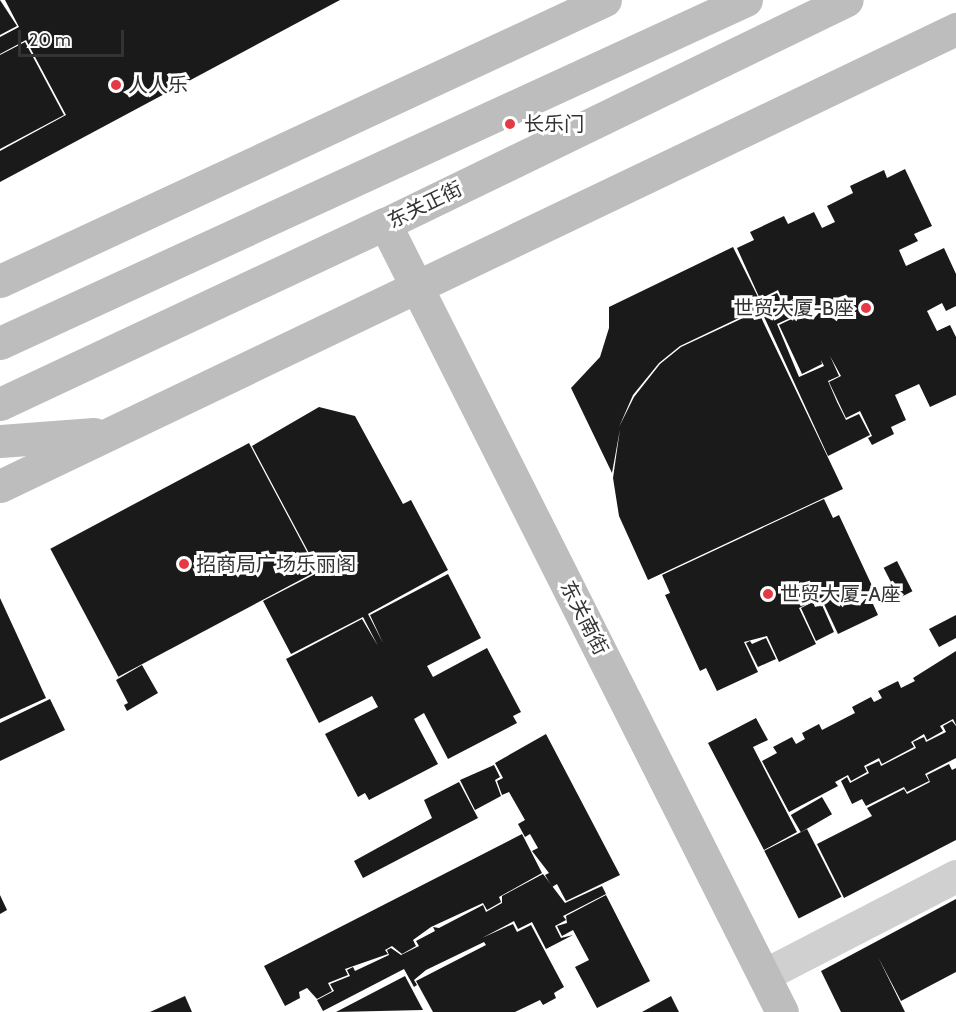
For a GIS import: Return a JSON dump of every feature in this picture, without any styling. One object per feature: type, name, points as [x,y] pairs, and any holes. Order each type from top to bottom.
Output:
[{"type":"street","points":[[0,281],[605,0]]},
{"type":"street","points":[[0,343],[746,0]]},
{"type":"street","name":"东关正街","points":[[0,404],[385,225],[847,0]]},
{"type":"street","points":[[0,486],[956,29]]},
{"type":"street","name":"东关南街","points":[[385,225],[782,1012]]},
{"type":"street","points":[[0,332],[47,321]]},
{"type":"street","points":[[0,441],[114,432]]},
{"type":"street","points":[[764,975],[956,876]]},
{"type":"building","points":[[0,0],[17,26],[0,35]]},
{"type":"building","name":"人人乐","points":[[5,0],[340,0],[0,182],[0,151],[66,115],[26,40],[0,54],[0,37],[19,27]]},
{"type":"building","points":[[25,42],[64,115],[0,149],[0,55]]},
{"type":"building","points":[[905,169],[932,226],[914,234],[918,241],[899,250],[906,266],[944,248],[956,274],[956,306],[946,311],[942,303],[927,311],[937,331],[950,325],[956,337],[956,395],[930,407],[919,384],[895,395],[906,420],[891,427],[894,434],[872,445],[868,438],[872,436],[860,411],[846,418],[829,382],[841,376],[830,356],[839,376],[828,381],[846,420],[859,414],[870,435],[828,456],[760,308],[680,346],[659,363],[633,395],[619,427],[634,397],[660,364],[681,347],[758,311],[843,489],[648,580],[619,516],[613,478],[620,429],[612,473],[571,388],[600,357],[609,328],[609,307],[733,247],[760,301],[777,293],[784,305],[795,299],[801,313],[777,324],[799,377],[824,366],[821,360],[822,364],[802,374],[779,325],[802,314],[795,298],[784,304],[778,290],[760,299],[737,248],[754,240],[750,232],[784,216],[788,224],[814,212],[822,228],[835,222],[827,206],[853,193],[850,186],[884,170],[887,178]]},
{"type":"building","points":[[319,407],[355,416],[403,504],[411,500],[448,570],[368,614],[383,643],[370,615],[448,574],[481,638],[427,666],[433,677],[487,648],[521,712],[513,716],[517,723],[448,759],[424,713],[414,719],[438,764],[369,800],[365,793],[358,797],[325,734],[378,707],[372,696],[319,723],[286,659],[362,619],[378,646],[363,617],[291,654],[263,601],[319,572],[252,446]]},
{"type":"building","name":"招商局广场乐丽阁","points":[[249,443],[317,571],[118,677],[50,549]]},
{"type":"building","name":"世贸大厦-A座","points":[[824,499],[833,518],[839,515],[874,590],[868,593],[878,615],[838,634],[823,602],[816,605],[814,601],[799,608],[816,644],[779,662],[767,636],[744,642],[758,672],[717,691],[706,668],[700,671],[665,595],[670,593],[662,575]]},
{"type":"building","points":[[897,561],[912,591],[899,598],[884,568]]},
{"type":"building","points":[[0,598],[46,698],[0,719]]},
{"type":"building","points":[[813,602],[815,607],[822,605],[834,632],[816,641],[801,608]]},
{"type":"building","points":[[956,615],[956,638],[939,647],[929,629]]},
{"type":"building","points":[[766,638],[776,659],[758,667],[746,643],[750,641],[752,644]]},
{"type":"building","points":[[956,651],[956,725],[953,719],[940,726],[943,731],[927,740],[924,734],[911,742],[914,747],[882,764],[879,758],[864,766],[867,772],[851,781],[848,775],[835,782],[838,786],[789,812],[762,761],[777,753],[773,747],[792,737],[796,744],[805,739],[802,733],[819,724],[822,730],[855,713],[852,707],[871,697],[874,702],[882,698],[878,691],[898,681],[901,688],[915,681],[913,678]]},
{"type":"building","points":[[142,665],[158,693],[127,711],[124,705],[128,703],[116,680]]},
{"type":"building","points":[[50,699],[65,730],[0,761],[0,723]]},
{"type":"building","points":[[756,718],[768,740],[753,747],[797,832],[764,850],[708,743]]},
{"type":"building","points":[[952,721],[956,726],[956,758],[925,774],[929,781],[907,792],[904,787],[866,806],[862,799],[852,804],[841,781],[847,777],[850,783],[869,773],[866,767],[879,761],[881,766],[916,748],[913,742],[924,737],[926,742],[946,732],[943,726]]},
{"type":"building","points":[[546,734],[620,875],[566,901],[557,884],[552,887],[545,875],[549,873],[532,851],[538,848],[530,834],[525,837],[518,824],[525,820],[509,792],[502,795],[497,781],[503,778],[495,763]]},
{"type":"building","points":[[949,764],[952,770],[956,768],[956,840],[844,898],[817,844],[872,816],[867,808],[904,789],[907,794],[930,782],[927,775]]},
{"type":"building","points":[[494,765],[500,777],[495,780],[501,796],[475,810],[460,780]]},
{"type":"building","points":[[459,782],[478,818],[363,878],[354,861],[432,818],[424,800]]},
{"type":"building","points":[[822,797],[832,814],[801,832],[791,815]]},
{"type":"building","points":[[807,829],[842,897],[799,919],[764,851]]},
{"type":"building","points":[[522,834],[542,873],[499,897],[501,902],[487,910],[483,903],[431,927],[413,940],[416,946],[402,954],[392,946],[385,950],[388,954],[345,969],[348,975],[328,983],[332,991],[317,999],[307,988],[299,992],[300,998],[285,1006],[264,966]]},
{"type":"building","points":[[543,874],[565,903],[602,886],[606,894],[563,916],[566,920],[555,926],[561,938],[573,935],[546,949],[532,922],[518,929],[514,921],[482,938],[513,924],[517,932],[531,925],[564,987],[554,993],[556,998],[543,1005],[540,1000],[515,1012],[433,1012],[416,981],[486,945],[484,942],[426,970],[414,980],[417,985],[414,987],[404,969],[323,1011],[317,1000],[334,991],[330,984],[350,976],[347,970],[353,967],[355,971],[389,955],[387,950],[391,948],[401,955],[419,946],[416,941],[435,931],[433,927],[439,928],[483,905],[486,912],[502,903],[502,896]]},
{"type":"building","points":[[0,895],[7,910],[0,914]]},
{"type":"building","points":[[606,895],[650,981],[597,1008],[575,967],[589,960],[573,930],[562,936],[557,926],[567,923],[566,916]]},
{"type":"building","points":[[956,899],[956,972],[901,1001],[878,957],[905,1012],[841,1012],[821,971]]},
{"type":"building","points":[[405,976],[423,1010],[336,1012]]},
{"type":"building","points":[[185,996],[192,1012],[150,1012]]},
{"type":"building","points":[[671,996],[679,1012],[642,1012]]},
{"type":"place","name":"人人乐","points":[[116,85]]},
{"type":"place","name":"长乐门","points":[[510,124]]},
{"type":"place","name":"世贸大厦-B座","points":[[866,308]]},
{"type":"place","name":"招商局广场乐丽阁","points":[[184,564]]},
{"type":"place","name":"世贸大厦-A座","points":[[768,594]]}]
